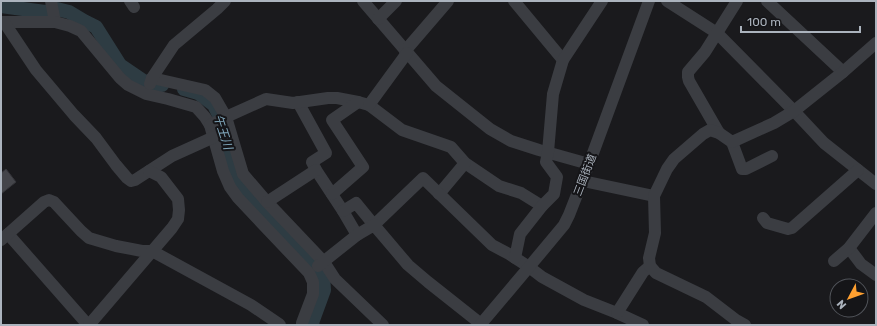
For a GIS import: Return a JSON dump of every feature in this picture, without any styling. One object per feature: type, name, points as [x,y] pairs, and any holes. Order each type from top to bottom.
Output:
[{"type":"street","points":[[51,1],[54,19]]},
{"type":"street","points":[[146,93],[152,78],[174,45],[225,1]]},
{"type":"street","points":[[363,1],[436,86],[490,129],[510,141],[590,164]]},
{"type":"street","points":[[378,18],[396,1]]},
{"type":"street","points":[[514,1],[563,60]]},
{"type":"street","points":[[515,258],[520,234],[542,206],[554,194],[557,178],[546,162],[553,94],[563,60],[602,1]]},
{"type":"street","name":"三国街道","points":[[484,323],[564,225],[590,164],[649,1]]},
{"type":"street","points":[[667,1],[717,33],[824,143],[876,184]]},
{"type":"street","points":[[737,1],[705,52],[688,72],[689,81],[719,132],[732,142],[742,169],[746,169],[772,156]]},
{"type":"street","points":[[767,1],[843,72]]},
{"type":"street","points":[[332,194],[362,167],[332,120],[363,104],[445,2]]},
{"type":"street","points":[[2,22],[54,19],[70,26],[81,31],[128,86],[146,93],[196,107],[205,117],[212,129],[223,171],[230,187],[238,198],[310,272],[313,282],[313,294],[301,324]]},
{"type":"street","points":[[2,22],[36,70],[74,115],[96,138],[127,178],[131,180],[135,180],[172,156],[212,129],[226,117],[266,99],[293,103],[337,98],[363,104],[402,130],[451,146],[465,163],[499,186],[521,193],[542,206]]},
{"type":"street","points":[[732,142],[774,123],[794,111],[843,72],[876,43]]},
{"type":"street","points":[[152,78],[204,90],[215,98],[226,117],[243,174],[267,202],[324,262],[335,279],[383,325]]},
{"type":"street","points":[[298,102],[326,153],[312,162],[357,235]]},
{"type":"street","points":[[719,132],[710,130],[703,134],[674,159],[667,169],[654,196],[655,233],[649,258],[650,266],[656,273],[706,297],[745,325]]},
{"type":"street","points":[[439,194],[465,163]]},
{"type":"street","points":[[267,202],[316,170]]},
{"type":"street","points":[[763,218],[767,223],[788,229],[792,228],[858,170]]},
{"type":"street","points":[[149,171],[161,178],[178,199],[178,219],[172,228],[152,251],[89,325],[4,237],[44,202],[49,200],[54,202],[89,238],[116,246],[142,251],[152,251],[251,305],[280,325]]},
{"type":"street","points":[[310,272],[357,235],[374,225],[423,178],[492,245],[515,258],[542,277],[584,300],[641,324]]},
{"type":"street","points":[[582,181],[654,196]]},
{"type":"street","points":[[343,211],[356,203],[408,265],[428,282],[484,323]]},
{"type":"street","points":[[834,261],[849,248],[876,214]]},
{"type":"street","points":[[849,248],[861,264],[876,275]]},
{"type":"street","points":[[617,313],[643,272],[650,266]]},
{"type":"building","points":[[6,169],[16,182],[1,194],[1,173]]},
{"type":"waterway","name":"午王川","points":[[1,6],[45,12],[57,9],[69,12],[96,27],[120,65],[142,80],[153,85],[162,85]]},
{"type":"waterway","name":"午王川","points":[[184,89],[198,93],[214,105],[221,119],[231,160],[241,185],[310,256],[323,275],[324,290],[312,325]]}]
